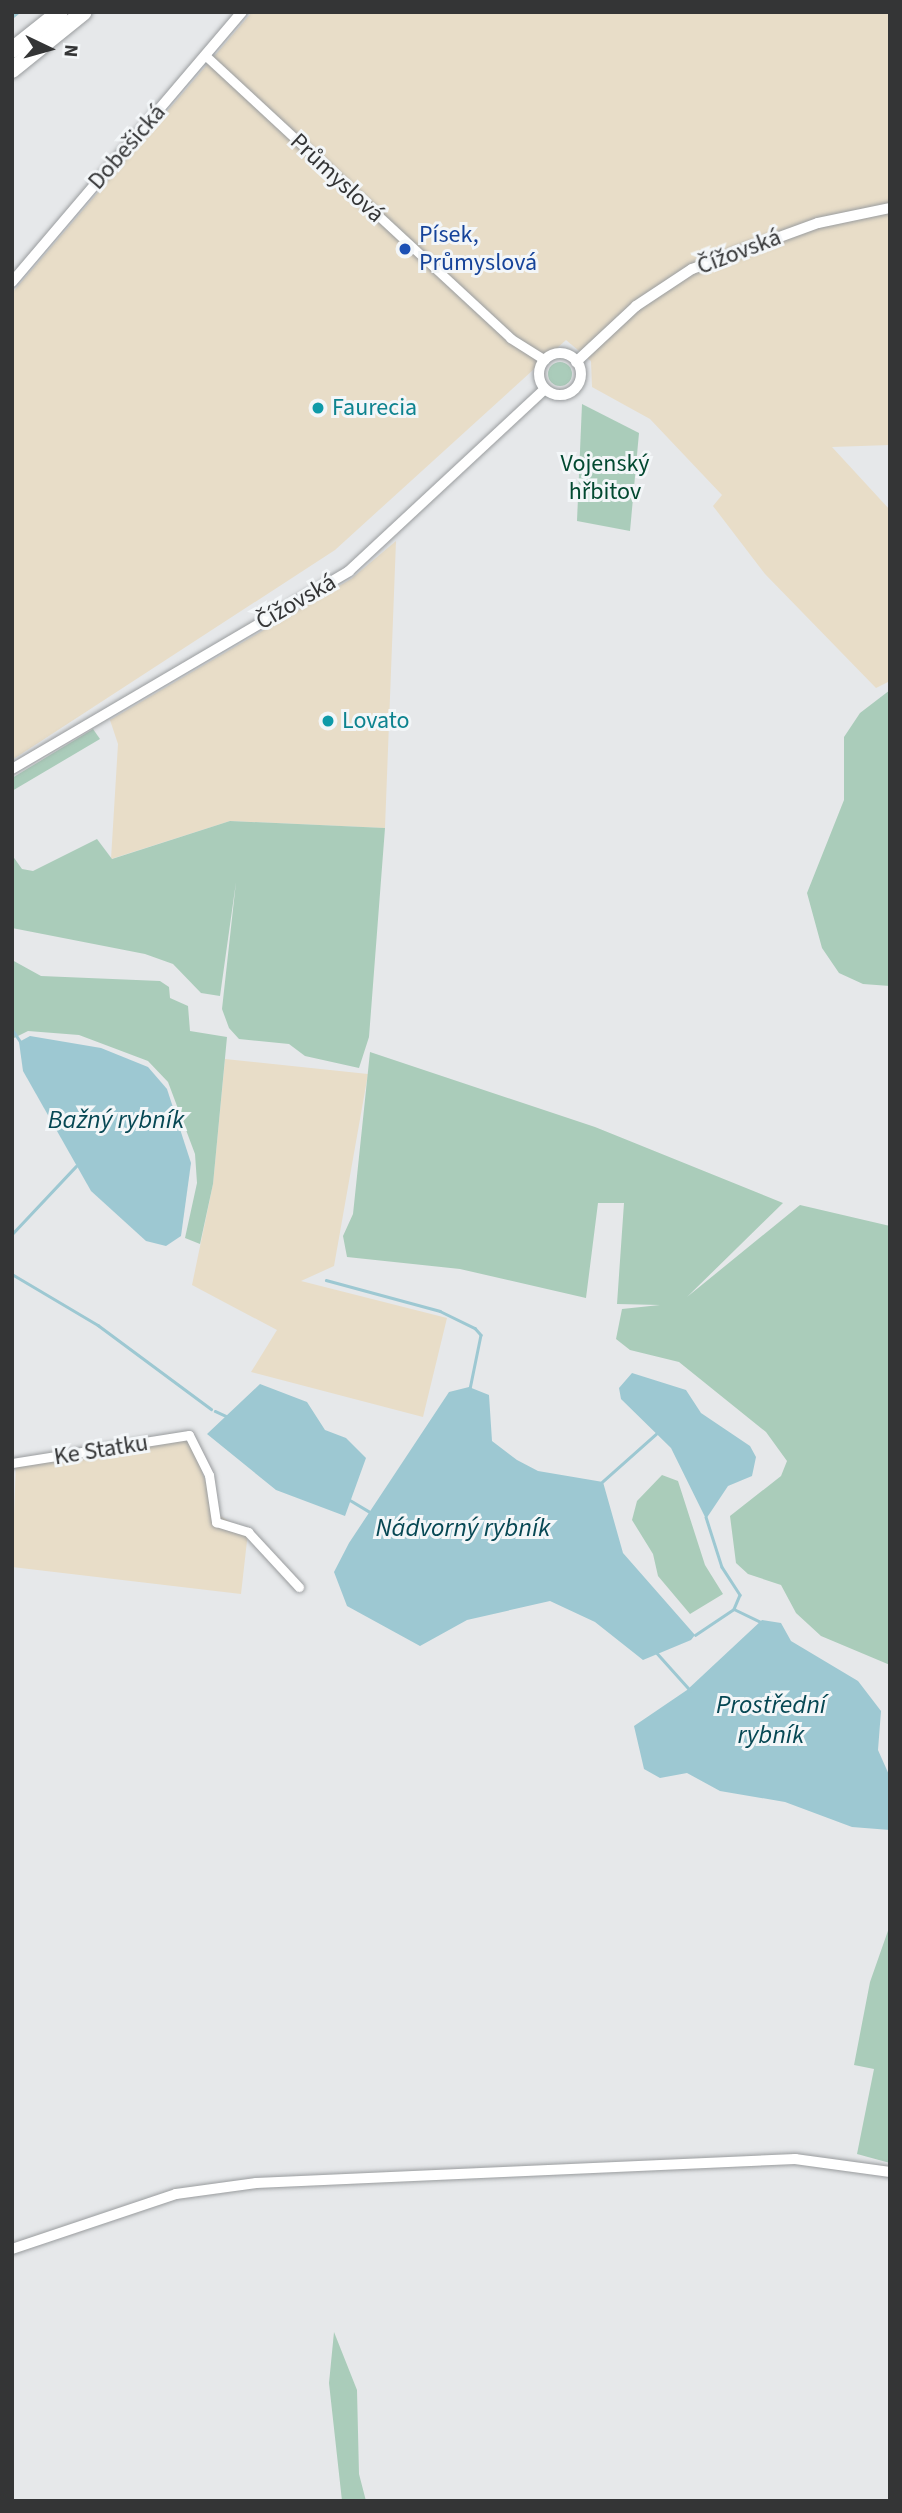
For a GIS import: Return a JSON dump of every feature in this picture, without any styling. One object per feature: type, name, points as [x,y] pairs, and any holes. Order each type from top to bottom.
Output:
[{"type":"highway","points":[[12,50],[60,12]]},
{"type":"highway","points":[[12,69],[84,12]]},
{"type":"street","name":"Dobešická","points":[[12,282],[242,12]]},
{"type":"street","name":"Průmyslová","points":[[206,56],[510,338],[545,360]]},
{"type":"street","name":"Čížovská","points":[[576,362],[636,306],[692,269],[818,223],[890,208]]},
{"type":"street","points":[[561,354],[576,362],[581,377],[573,390],[561,395],[545,389],[539,377],[545,360],[561,354]]},
{"type":"street","name":"Čížovská","points":[[12,769],[349,571],[545,389]]},
{"type":"street","name":"Ke Statku","points":[[12,1463],[189,1434],[209,1475],[216,1522],[248,1532],[299,1587]]},
{"type":"street","points":[[12,2249],[176,2194],[256,2183],[795,2159],[890,2172]]},
{"type":"shaded area","points":[[252,12],[890,12],[890,445],[832,447],[890,510],[890,681],[876,688],[765,574],[713,506],[722,495],[650,419],[592,387],[591,361],[566,340],[335,550],[12,760],[12,293]]},
{"type":"shaded area","points":[[396,541],[385,828],[230,821],[111,859],[118,744],[110,720],[351,579]]},
{"type":"shaded area","points":[[225,1059],[368,1074],[334,1266],[301,1281],[447,1318],[423,1417],[251,1372],[277,1330],[192,1285],[213,1184]]},
{"type":"shaded area","points":[[189,1435],[217,1514],[248,1532],[241,1594],[12,1567],[16,1463]]},
{"type":"green space","points":[[560,362],[569,365],[572,374],[569,383],[560,386],[551,383],[548,374],[551,365]]},
{"type":"green space","name":"Vojenský hřbitov","points":[[582,404],[639,433],[630,531],[577,521]]},
{"type":"green space","points":[[890,690],[890,986],[863,984],[839,973],[822,948],[807,893],[844,800],[844,737],[860,713]]},
{"type":"green space","points":[[93,729],[100,739],[12,791],[12,778]]},
{"type":"green space","points":[[230,821],[385,828],[369,1037],[359,1068],[305,1056],[289,1044],[239,1039],[229,1028],[222,1009],[236,882],[220,996],[201,993],[173,964],[145,954],[12,928],[12,855],[22,869],[33,871],[97,839],[112,859]]},
{"type":"green space","points":[[12,960],[41,976],[160,981],[169,987],[170,998],[188,1006],[190,1031],[227,1037],[213,1184],[200,1244],[185,1238],[197,1183],[195,1154],[168,1082],[148,1061],[79,1035],[28,1031],[12,1039]]},
{"type":"green space","points":[[370,1052],[595,1127],[783,1203],[687,1297],[800,1205],[890,1226],[890,1665],[821,1636],[796,1613],[781,1585],[748,1574],[736,1563],[730,1516],[781,1476],[787,1461],[766,1432],[679,1362],[630,1350],[616,1339],[622,1309],[660,1305],[617,1304],[624,1203],[598,1203],[586,1298],[460,1269],[347,1257],[343,1236],[353,1214]]},
{"type":"green space","points":[[662,1475],[678,1481],[705,1565],[723,1594],[690,1614],[658,1576],[653,1554],[632,1520],[637,1501]]},
{"type":"green space","points":[[890,1925],[890,2163],[857,2154],[874,2069],[854,2065],[870,1982]]},
{"type":"green space","points":[[334,2332],[357,2390],[359,2474],[366,2501],[342,2501],[329,2383]]},
{"type":"water","name":"Bažný rybník","points":[[30,1036],[101,1048],[148,1067],[167,1089],[191,1163],[181,1236],[166,1246],[146,1241],[91,1191],[23,1071],[19,1042]]},
{"type":"water","points":[[632,1373],[686,1390],[701,1413],[750,1446],[756,1457],[752,1476],[728,1486],[706,1519],[671,1448],[621,1399],[619,1388]]},
{"type":"water","points":[[260,1384],[307,1402],[325,1430],[346,1438],[366,1458],[345,1516],[276,1490],[207,1434]]},
{"type":"water","name":"Nádvorný rybník","points":[[469,1387],[489,1395],[492,1441],[517,1460],[538,1471],[603,1482],[623,1553],[695,1635],[691,1640],[643,1660],[595,1622],[550,1601],[467,1620],[420,1646],[347,1606],[334,1572],[349,1543],[449,1392]]},
{"type":"water","name":"Prostřední rybník","points":[[762,1620],[781,1623],[791,1641],[858,1681],[881,1711],[878,1750],[890,1777],[890,1830],[852,1827],[785,1802],[720,1791],[687,1773],[660,1778],[644,1769],[634,1726],[687,1690]]},
{"type":"waterway","points":[[12,17],[18,12]]},
{"type":"waterway","points":[[12,1029],[22,1044]]},
{"type":"waterway","points":[[12,1234],[76,1166]]},
{"type":"waterway","points":[[12,1274],[98,1325],[211,1409]]},
{"type":"waterway","points":[[326,1280],[440,1311],[475,1328],[481,1335],[470,1389]]},
{"type":"waterway","points":[[215,1411],[226,1416]]},
{"type":"waterway","points":[[602,1482],[657,1433]]},
{"type":"waterway","points":[[350,1500],[372,1513]]},
{"type":"waterway","points":[[706,1517],[722,1567],[740,1595],[734,1609]]},
{"type":"waterway","points":[[695,1635],[734,1609],[763,1623]]},
{"type":"waterway","points":[[657,1653],[690,1690]]},
{"type":"place","name":"Písek, Průmyslová","points":[[405,249]]},
{"type":"place","name":"Faurecia","points":[[318,408]]},
{"type":"place","name":"Lovato","points":[[328,721]]}]
